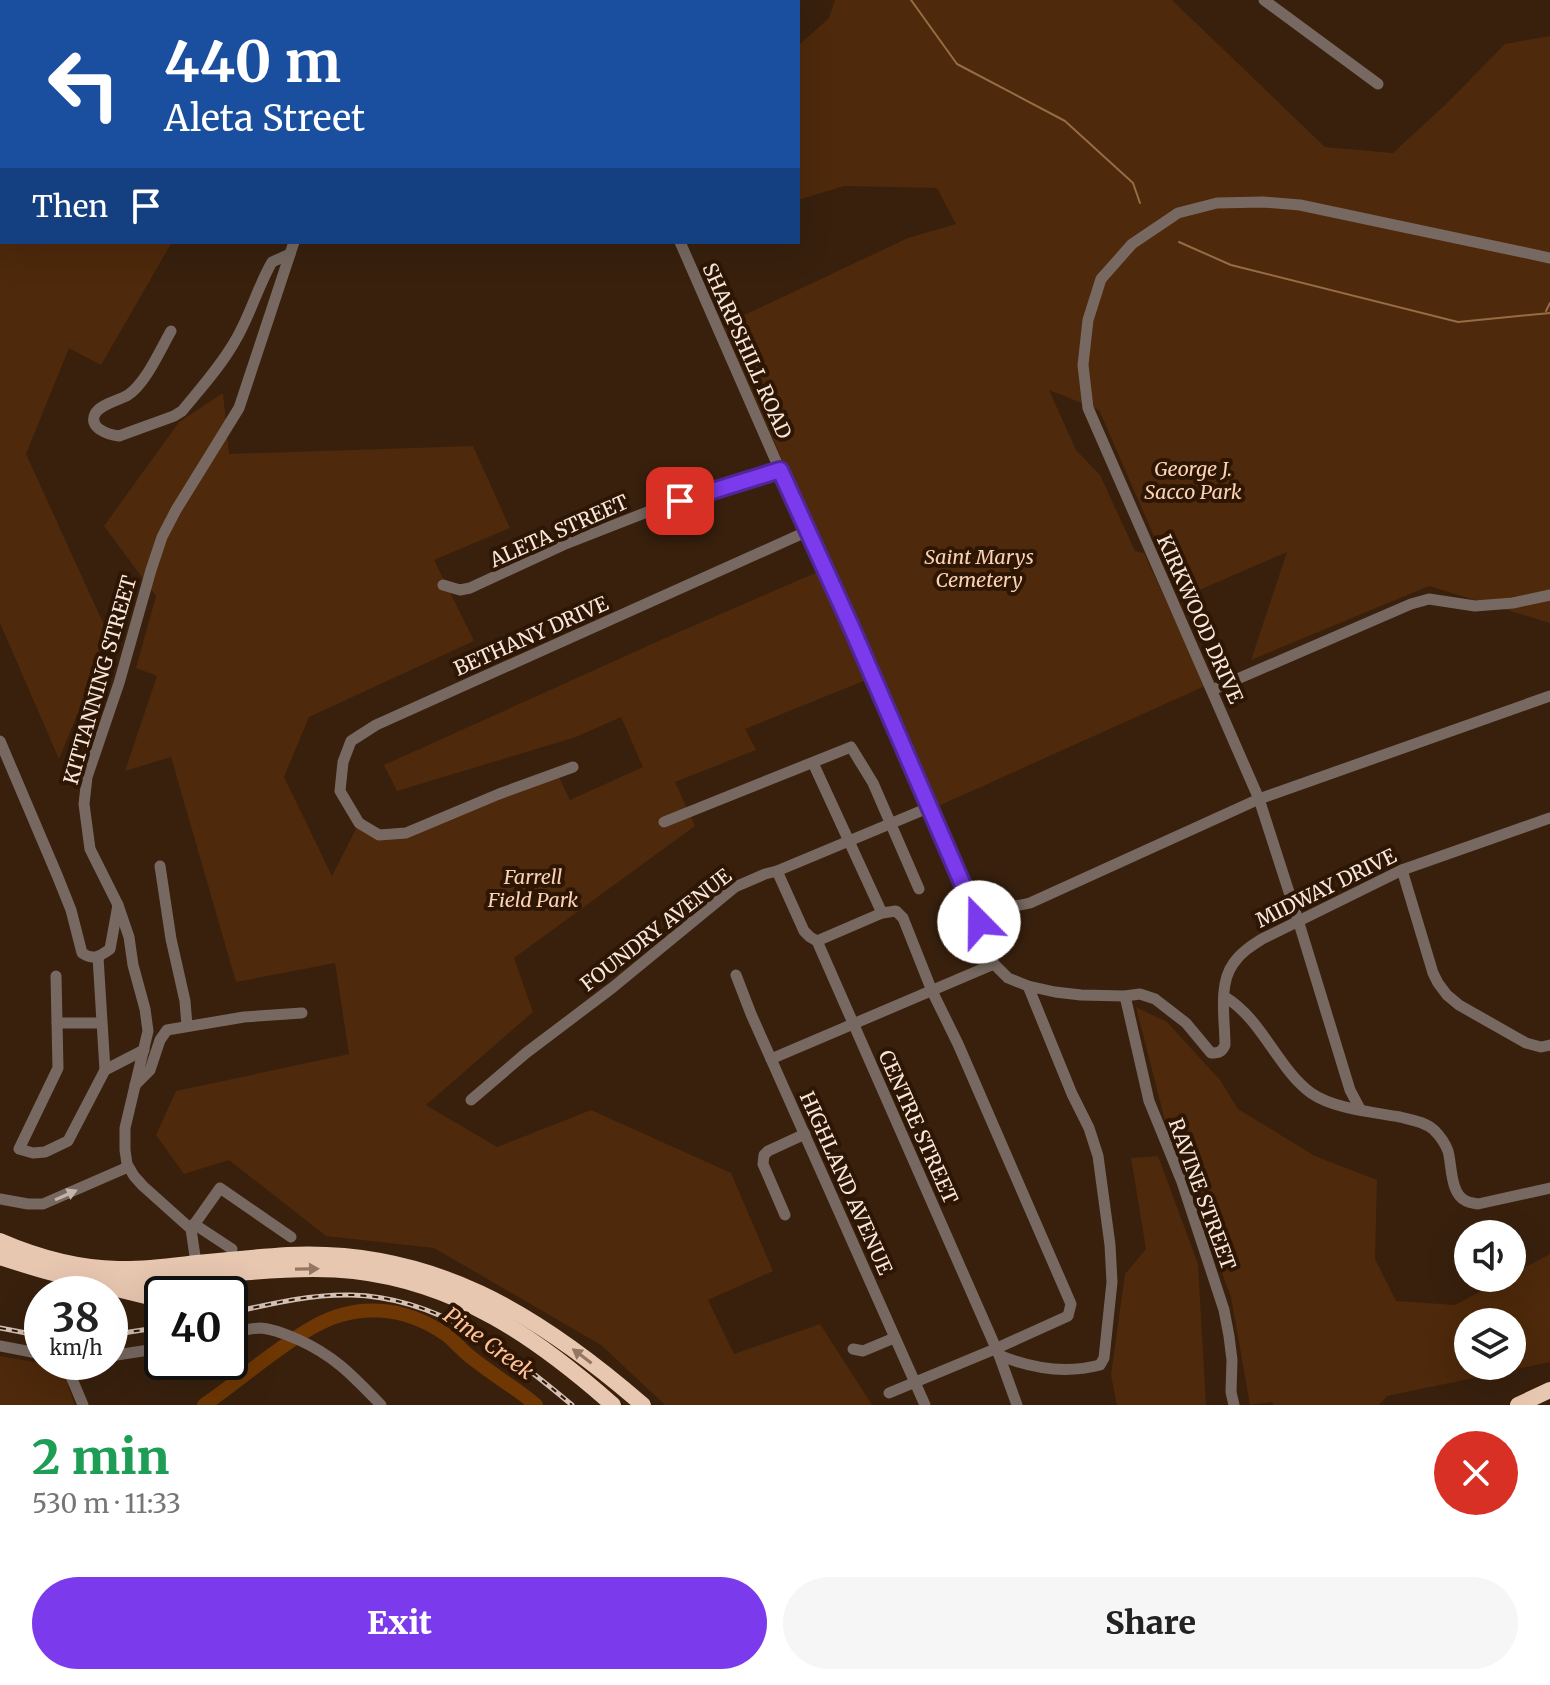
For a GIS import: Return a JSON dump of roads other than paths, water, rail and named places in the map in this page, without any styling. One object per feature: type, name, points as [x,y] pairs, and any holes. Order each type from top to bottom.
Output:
[{"type":"highway","points":[[0,1241],[59,1261],[185,1276]]},
{"type":"highway","points":[[205,1276],[288,1255],[380,1260],[429,1272],[480,1292],[526,1318],[585,1358],[643,1405]]},
{"type":"highway","points":[[0,1257],[67,1276]]},
{"type":"highway","points":[[215,1276],[304,1269],[353,1271],[392,1277],[440,1291],[479,1308],[527,1336],[613,1405]]},
{"type":"highway","points":[[241,1276],[251,1272]]},
{"type":"highway","points":[[1518,1405],[1550,1390]]},
{"type":"street","points":[[1264,0],[1378,84]]},
{"type":"street","name":"KIRKWOOD DRIVE","points":[[1360,1109],[1350,1090],[1259,799],[1088,408],[1083,365],[1088,320],[1101,279],[1132,244],[1178,213],[1217,203],[1300,205],[1550,258]]},
{"type":"street","name":"KITTANNING STREET","points":[[128,1167],[125,1134],[148,1031],[129,937],[118,905],[90,849],[84,804],[87,777],[119,683],[162,537],[239,408],[293,244]]},
{"type":"street","name":"SHARPSHILL ROAD","points":[[681,244],[968,894],[994,964]]},
{"type":"street","points":[[171,331],[136,388],[98,409],[93,415],[93,421],[103,431],[119,436],[182,411],[228,354],[251,312],[272,262],[290,254]]},
{"type":"street","name":"ALETA STREET","points":[[443,585],[460,590],[470,588],[563,545],[655,509],[780,470]]},
{"type":"street","name":"BETHANY DRIVE","points":[[573,767],[406,833],[379,835],[359,823],[340,791],[343,762],[351,741],[376,725],[808,531]]},
{"type":"street","points":[[1212,690],[1411,604],[1429,599],[1475,606],[1513,603],[1550,595]]},
{"type":"street","points":[[968,894],[992,907],[1030,903],[1259,799],[1550,696]]},
{"type":"street","points":[[0,741],[71,910],[82,953],[98,957],[110,949],[118,905]]},
{"type":"street","points":[[664,822],[851,747],[873,783],[919,889]]},
{"type":"street","points":[[813,763],[882,913]]},
{"type":"street","name":"FOUNDRY AVENUE","points":[[471,1100],[735,887],[928,808]]},
{"type":"street","name":"MIDWAY DRIVE","points":[[1125,996],[1140,994],[1155,999],[1186,1023],[1211,1053],[1218,1053],[1225,1045],[1226,980],[1232,966],[1244,952],[1262,939],[1402,870],[1550,818]]},
{"type":"street","points":[[160,866],[187,1026]]},
{"type":"street","points":[[1402,870],[1433,973],[1447,995],[1526,1043],[1541,1047],[1550,1045]]},
{"type":"street","name":"CENTRE STREET","points":[[777,871],[804,931],[817,941],[997,1352],[1017,1405]]},
{"type":"street","points":[[817,941],[882,913],[896,911],[903,918],[932,991],[1071,1304],[1068,1316],[997,1352],[889,1393]]},
{"type":"street","points":[[56,976],[58,1068],[19,1149],[33,1153],[45,1152],[68,1141],[105,1070],[98,957]]},
{"type":"street","points":[[771,1059],[994,964],[1008,978],[1028,986],[1068,994],[1125,996]]},
{"type":"street","name":"HIGHLAND AVENUE","points":[[736,975],[925,1405]]},
{"type":"street","points":[[997,1352],[1042,1369],[1100,1365],[1104,1358],[1112,1282],[1098,1156],[1028,986]]},
{"type":"street","name":"RAVINE STREET","points":[[1125,996],[1149,1101],[1182,1182],[1224,1310],[1231,1348],[1234,1405]]},
{"type":"street","points":[[1225,997],[1251,1019],[1312,1093],[1330,1103],[1428,1125],[1447,1148],[1458,1195],[1466,1201],[1478,1204],[1550,1188]]},
{"type":"street","points":[[135,1085],[150,1070],[160,1040],[167,1030],[244,1017],[302,1013]]},
{"type":"street","points":[[57,1023],[101,1023]]},
{"type":"street","points":[[105,1070],[144,1050]]},
{"type":"street","points":[[785,1215],[763,1164],[764,1155],[805,1134]]},
{"type":"street","points":[[0,1199],[43,1204],[128,1167],[143,1186],[192,1227],[232,1249]]},
{"type":"street","points":[[197,1276],[192,1227],[220,1188],[291,1237]]},
{"type":"street","points":[[248,1330],[260,1328],[283,1333],[309,1345],[340,1364],[381,1405]]},
{"type":"street","points":[[853,1349],[863,1351],[894,1338]]},
{"type":"street","points":[[0,1346],[24,1351]]},
{"type":"street","points":[[73,1380],[83,1405]]},
{"type":"waterway","points":[[911,0],[957,64],[1065,121],[1133,183],[1140,203]]},
{"type":"waterway","points":[[1179,242],[1231,265],[1458,322],[1550,313]]},
{"type":"waterway","points":[[1546,311],[1550,303]]},
{"type":"waterway","name":"Pine Creek","points":[[204,1405],[313,1327],[329,1319],[363,1311],[397,1313],[429,1325],[536,1405]]},
{"type":"railway","points":[[248,1309],[336,1295],[383,1298],[413,1305],[470,1330],[523,1365],[572,1405]]},
{"type":"railway","points":[[0,1328],[24,1333]]},
{"type":"railway","points":[[128,1332],[144,1330]]},
{"type":"park label","name":"George J. Sacco Park","points":[[1193,480]]},
{"type":"park label","name":"Saint Marys Cemetery","points":[[979,568]]},
{"type":"park label","name":"Farrell Field Park","points":[[533,888]]}]
